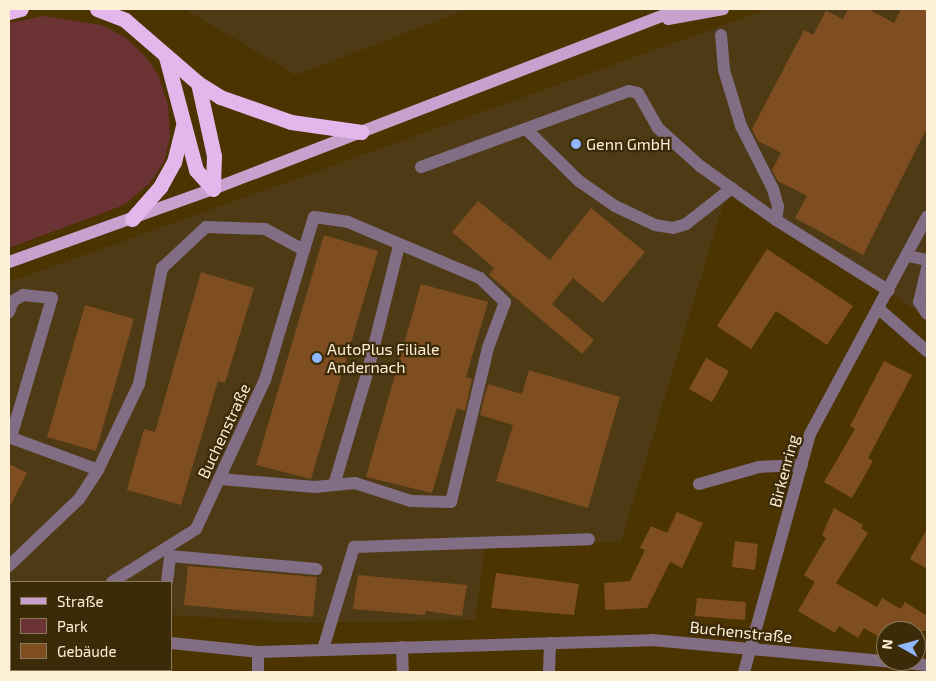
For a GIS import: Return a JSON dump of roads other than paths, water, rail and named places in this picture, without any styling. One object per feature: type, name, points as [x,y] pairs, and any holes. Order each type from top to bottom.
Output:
[{"type":"highway","points":[[9,12],[22,9]]},
{"type":"highway","points":[[97,9],[124,20],[198,83],[220,97],[275,117],[362,132]]},
{"type":"highway","points":[[166,57],[196,170],[213,189]]},
{"type":"highway","points":[[198,83],[214,156],[213,189]]},
{"type":"highway","points":[[132,219],[160,187],[174,162],[183,125]]},
{"type":"main road","points":[[9,262],[213,189],[680,9]]},
{"type":"main road","points":[[644,24],[723,9]]},
{"type":"street","points":[[721,35],[724,70],[741,126],[773,190],[778,206],[776,220]]},
{"type":"street","points":[[421,167],[629,91],[638,93],[658,128],[732,188],[776,220],[889,291]]},
{"type":"street","points":[[526,129],[579,182],[615,206],[655,225],[673,228],[686,224],[732,188]]},
{"type":"street","name":"Buchenstraße","points":[[114,581],[196,529],[265,380],[302,249],[314,217],[348,222],[398,246]]},
{"type":"street","name":"Birkenring","points":[[744,672],[753,648],[810,434],[908,256],[927,217]]},
{"type":"street","points":[[9,566],[79,499],[98,470],[139,384],[162,268],[206,227],[265,229],[302,249]]},
{"type":"street","points":[[219,479],[334,485],[355,483],[411,501],[451,502],[488,348],[505,302],[480,278],[398,246],[368,370],[334,485]]},
{"type":"street","points":[[908,256],[927,260]]},
{"type":"street","points":[[927,268],[919,302],[927,314]]},
{"type":"street","points":[[9,312],[13,301],[24,295],[52,298],[10,437],[98,470]]},
{"type":"street","points":[[879,309],[927,351]]},
{"type":"street","points":[[699,484],[759,467],[802,465]]},
{"type":"street","points":[[323,649],[354,547],[589,539]]},
{"type":"street","points":[[167,581],[170,556],[316,569]]},
{"type":"street","name":"Buchenstraße","points":[[172,644],[258,652],[652,640],[927,665]]},
{"type":"street","points":[[549,672],[550,643]]},
{"type":"street","points":[[402,647],[403,672]]},
{"type":"street","points":[[258,652],[258,672]]},
{"type":"place","name":"Genn GmbH","points":[[576,144]]},
{"type":"place","name":"AutoPlus Filiale Andernach","points":[[317,358]]}]
